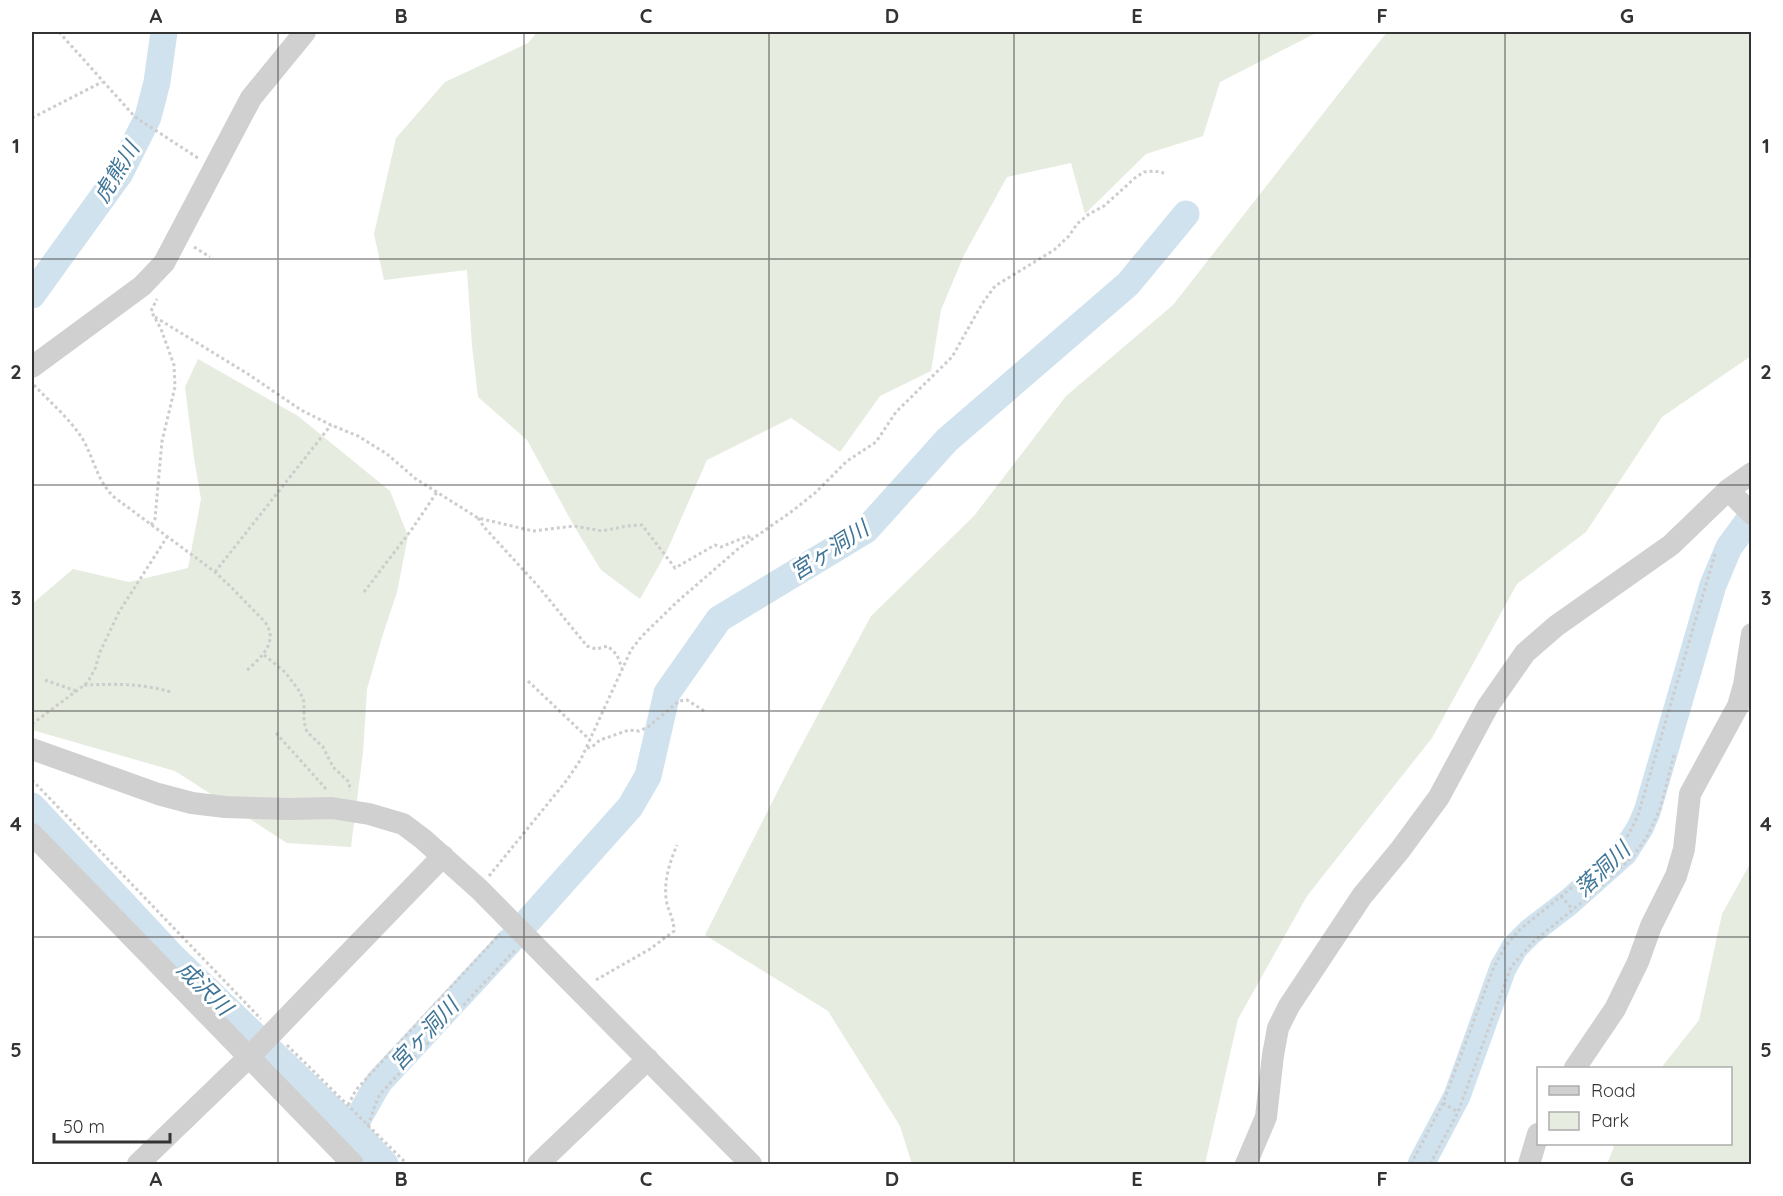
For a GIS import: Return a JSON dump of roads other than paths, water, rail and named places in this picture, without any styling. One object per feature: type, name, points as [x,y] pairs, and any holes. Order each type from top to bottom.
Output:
[{"type":"street","points":[[32,367],[142,286],[164,263],[251,98],[305,32]]},
{"type":"street","points":[[1246,1164],[1266,1117],[1278,1028],[1289,1006],[1362,896],[1439,797],[1488,706],[1525,653],[1557,626],[1671,544],[1728,490],[1752,473]]},
{"type":"street","points":[[1728,490],[1747,511]]},
{"type":"street","points":[[1576,1067],[1615,1010],[1676,876],[1684,849],[1690,794],[1738,706],[1744,685],[1752,634]]},
{"type":"street","points":[[32,749],[158,794],[192,802],[225,807],[342,810],[369,814],[403,824],[479,889],[751,1164]]},
{"type":"street","points":[[32,834],[353,1164]]},
{"type":"street","points":[[138,1164],[249,1057],[443,856]]},
{"type":"street","points":[[538,1164],[648,1059]]},
{"type":"street","points":[[1529,1164],[1537,1140]]},
{"type":"waterway","name":"虎熊川","points":[[32,295],[120,173],[148,117],[157,82],[164,32]]},
{"type":"waterway","name":"宮ヶ洞川","points":[[529,920],[630,807],[648,776],[667,693],[719,619],[866,530],[947,440],[1128,284],[1186,214]]},
{"type":"waterway","name":"落洞川","points":[[1421,1164],[1457,1096],[1503,968],[1515,947],[1624,853],[1640,828],[1647,812],[1713,585],[1729,547],[1752,516]]},
{"type":"waterway","name":"成沢川","points":[[32,806],[172,956],[359,1136],[385,1164]]},
{"type":"waterway","name":"宮ヶ洞川","points":[[359,1136],[355,1124],[379,1082],[510,941]]}]
